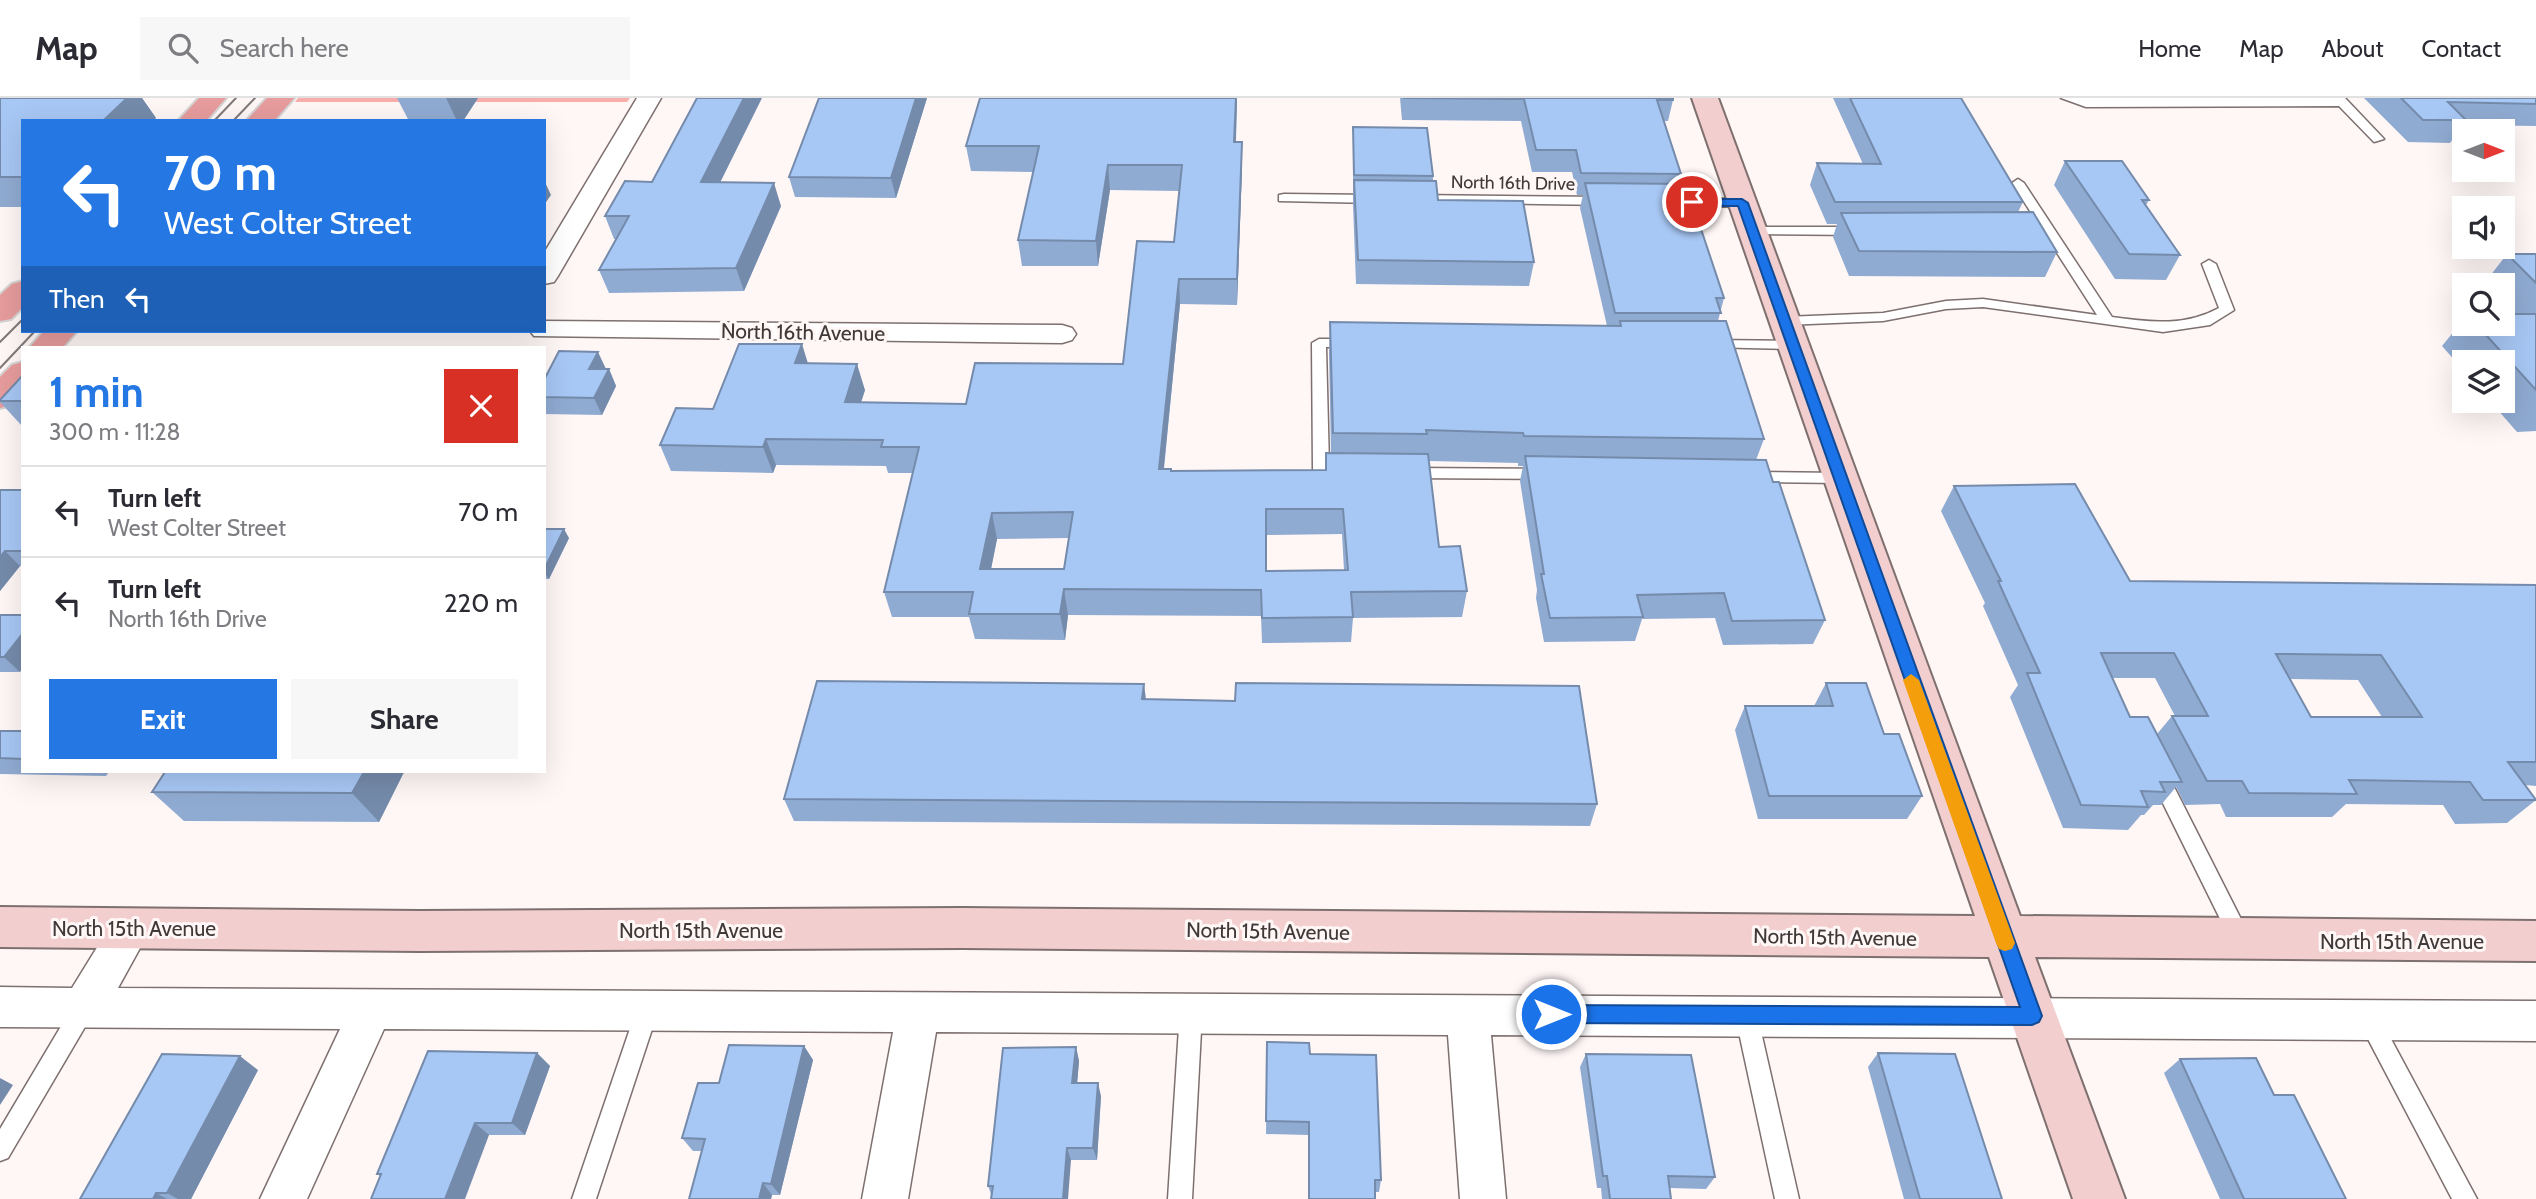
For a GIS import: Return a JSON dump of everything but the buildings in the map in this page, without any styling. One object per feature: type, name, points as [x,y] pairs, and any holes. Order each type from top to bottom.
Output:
[{"type":"main road","points":[[193,119],[213,98]]},
{"type":"main road","points":[[261,119],[281,98]]},
{"type":"main road","points":[[0,312],[21,292]]},
{"type":"main road","points":[[47,346],[59,333]]},
{"type":"main road","points":[[0,397],[21,374]]},
{"type":"street","points":[[546,273],[649,98]]},
{"type":"street","points":[[1705,98],[2099,1199]]},
{"type":"street","name":"North 16th Avenue","points":[[546,330],[1062,334]]},
{"type":"street","name":"North 15th Avenue","points":[[0,927],[420,931],[975,928],[2004,939],[2536,941]]},
{"type":"street","points":[[85,1007],[131,928]]},
{"type":"street","points":[[0,1007],[1746,1014],[2536,1021]]},
{"type":"street","points":[[283,1199],[371,1010]]},
{"type":"street","points":[[885,1199],[918,1012]]},
{"type":"street","points":[[1468,1014],[1483,1199]]},
{"type":"lane","points":[[2070,100],[2340,100],[2378,139]]},
{"type":"lane","points":[[2018,184],[2041,230],[2107,319]]},
{"type":"lane","name":"North 16th Drive","points":[[1284,198],[1621,201]]},
{"type":"lane","points":[[1649,202],[1748,217],[1867,230]]},
{"type":"lane","points":[[1700,344],[1789,333],[1947,305],[1983,303],[2163,328],[2205,322],[2227,310],[2209,264]]},
{"type":"lane","points":[[1360,343],[1319,343],[1321,471],[1362,472]]},
{"type":"lane","points":[[1390,472],[1554,475]]},
{"type":"lane","points":[[1733,477],[1841,478]]},
{"type":"lane","points":[[2152,762],[2241,940]]},
{"type":"lane","points":[[0,1150],[85,1007]]},
{"type":"lane","points":[[584,1199],[647,1011]]},
{"type":"lane","points":[[1180,1199],[1191,1012]]},
{"type":"lane","points":[[1746,1014],[1787,1199]]},
{"type":"lane","points":[[2369,1020],[2465,1199]]},
{"type":"shaded area","points":[[298,98],[630,98],[627,102],[295,102]]},
{"type":"tram line","points":[[216,119],[236,98]]},
{"type":"tram line","points":[[235,119],[255,98]]},
{"type":"tram line","points":[[0,342],[21,321]]},
{"type":"tram line","points":[[0,368],[33,333]]},
{"type":"slow traffic","points":[[1911,680],[2005,943]]},
{"type":"route","points":[[1551,1014],[2032,1016],[1742,203],[1692,202]]}]
